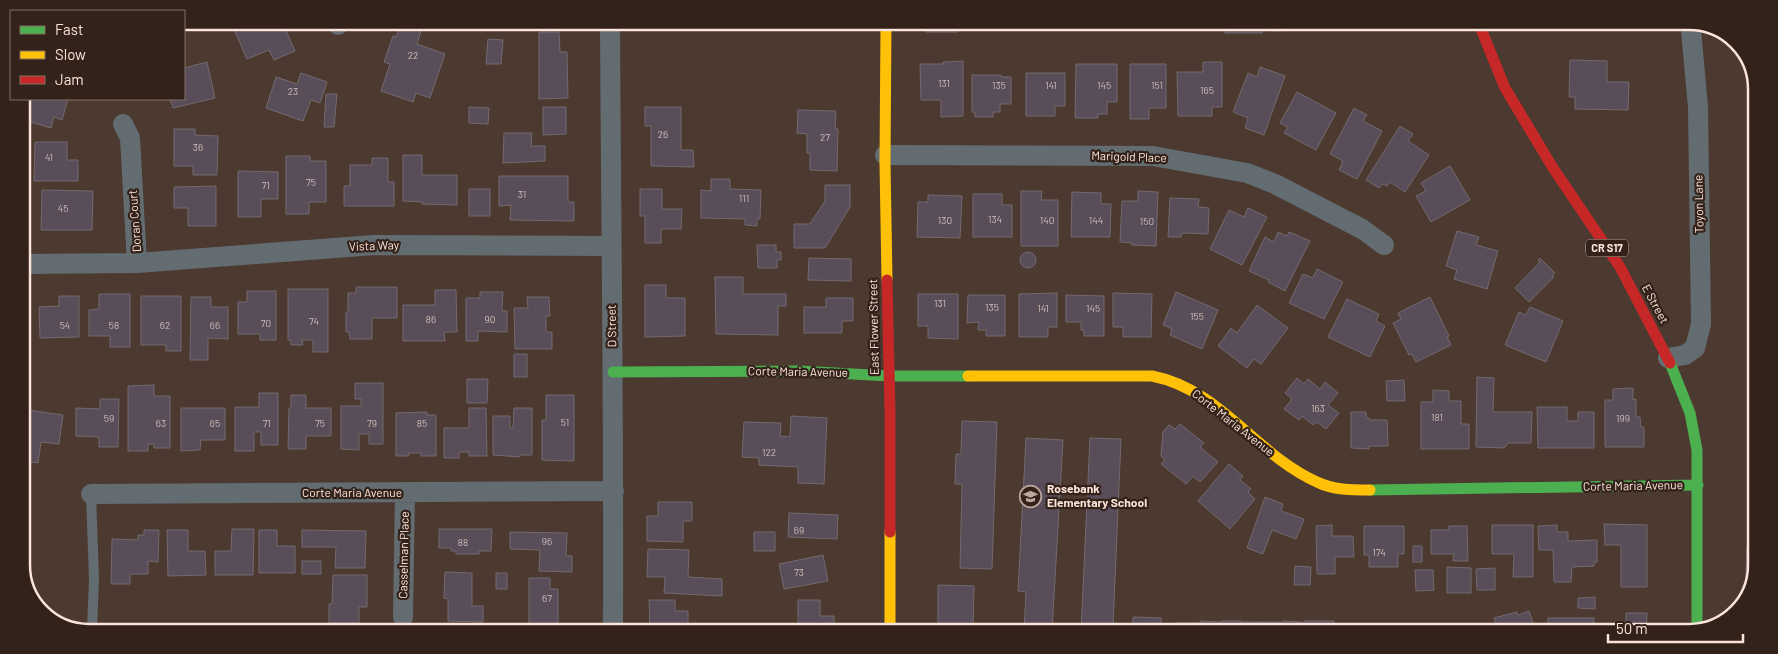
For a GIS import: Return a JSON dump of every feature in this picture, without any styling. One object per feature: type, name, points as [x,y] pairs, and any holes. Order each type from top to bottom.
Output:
[{"type":"street","name":"D Street","points":[[610,30],[610,246],[614,491],[613,624]]},
{"type":"street","name":"East Flower Street","points":[[886,30],[885,155],[889,376],[890,624]]},
{"type":"street","name":"E Street","points":[[1481,30],[1493,62],[1506,88],[1553,168],[1620,267],[1668,358],[1690,413],[1697,450],[1697,623]]},
{"type":"street","name":"Toyon Lane","points":[[1668,358],[1685,355],[1695,348],[1701,324],[1698,107],[1691,30]]},
{"type":"street","name":"Doran Court","points":[[30,264],[138,263],[130,138],[123,124]]},
{"type":"street","name":"Marigold Place","points":[[885,155],[1153,156],[1181,160],[1247,173],[1275,184],[1362,229],[1384,245]]},
{"type":"street","name":"Vista Way","points":[[138,263],[374,245],[610,246]]},
{"type":"street","name":"Corte Maria Avenue","points":[[613,372],[799,371],[889,376],[1152,376],[1183,385],[1206,398],[1289,468],[1318,483],[1345,489],[1698,485]]},
{"type":"street","name":"Corte Maria Avenue","points":[[91,494],[614,491]]},
{"type":"street","name":"Casselman Place","points":[[403,617],[405,492]]},
{"type":"lane","points":[[91,494],[94,579],[92,624]]},
{"type":"building","points":[[234,30],[286,30],[295,51],[274,60],[269,50],[247,59]]},
{"type":"building","points":[[399,30],[421,30],[417,44],[445,54],[430,98],[416,93],[413,102],[381,91],[390,64],[384,62],[393,36],[396,37]]},
{"type":"building","points":[[926,30],[958,30],[958,32],[926,32]]},
{"type":"building","points":[[1225,30],[1262,30],[1262,33],[1225,33]]},
{"type":"building","points":[[1272,30],[1316,30],[1272,31]]},
{"type":"building","points":[[539,32],[559,32],[560,52],[567,52],[568,98],[539,99]]},
{"type":"building","points":[[488,39],[503,40],[501,64],[486,64]]},
{"type":"building","points":[[1570,60],[1607,61],[1607,82],[1629,82],[1628,110],[1575,109],[1575,97],[1569,97]]},
{"type":"building","points":[[963,61],[963,116],[941,117],[941,100],[921,100],[920,64],[943,64],[943,62]]},
{"type":"building","points":[[207,62],[215,98],[173,108],[170,100],[185,100],[185,68]]},
{"type":"building","points":[[1203,62],[1222,62],[1222,107],[1212,107],[1212,116],[1178,116],[1177,72],[1203,72]]},
{"type":"building","points":[[1076,64],[1117,64],[1117,102],[1107,102],[1107,114],[1098,114],[1098,118],[1075,118]]},
{"type":"building","points":[[1130,64],[1166,64],[1166,108],[1149,108],[1149,119],[1130,119]]},
{"type":"building","points":[[1260,67],[1285,76],[1264,135],[1245,128],[1248,118],[1233,112],[1248,73],[1257,77]]},
{"type":"building","points":[[301,73],[327,82],[320,103],[311,100],[303,121],[266,108],[276,77],[297,84]]},
{"type":"building","points":[[1026,73],[1065,73],[1065,106],[1055,106],[1055,116],[1026,116]]},
{"type":"building","points":[[972,75],[1011,77],[1011,104],[1000,104],[1000,112],[993,112],[993,117],[975,117],[975,112],[972,112]]},
{"type":"building","points":[[1297,92],[1336,113],[1316,150],[1284,133],[1288,127],[1280,123]]},
{"type":"building","points":[[326,94],[337,94],[334,127],[324,127]]},
{"type":"building","points":[[30,100],[68,100],[62,120],[54,117],[51,128],[30,122]]},
{"type":"building","points":[[469,107],[489,108],[488,124],[469,123]]},
{"type":"building","points":[[543,107],[566,107],[566,134],[543,135]]},
{"type":"building","points":[[645,107],[681,107],[681,150],[693,150],[694,167],[651,166],[651,126],[645,126]]},
{"type":"building","points":[[1354,108],[1367,115],[1363,121],[1382,131],[1357,179],[1339,170],[1343,161],[1330,154]]},
{"type":"building","points":[[798,110],[836,111],[835,129],[838,129],[837,171],[810,170],[810,153],[807,153],[807,134],[797,133]]},
{"type":"building","points":[[1400,126],[1413,134],[1408,141],[1429,155],[1405,192],[1390,182],[1387,186],[1382,184],[1379,188],[1366,180]]},
{"type":"building","points":[[174,129],[195,129],[195,135],[218,136],[217,175],[193,175],[193,166],[174,166]]},
{"type":"building","points":[[504,133],[532,133],[531,146],[545,146],[545,161],[503,163]]},
{"type":"building","points":[[35,142],[67,142],[67,160],[78,160],[78,181],[34,181]]},
{"type":"building","points":[[403,155],[422,155],[422,175],[457,175],[457,205],[422,204],[422,202],[403,201]]},
{"type":"building","points":[[286,156],[310,156],[310,161],[326,161],[326,202],[309,202],[309,214],[286,214]]},
{"type":"building","points":[[372,158],[388,158],[388,182],[394,182],[394,206],[344,206],[344,186],[350,186],[350,165],[372,165]]},
{"type":"building","points":[[1450,166],[1470,200],[1431,222],[1416,196],[1426,191],[1421,183]]},
{"type":"building","points":[[238,171],[278,172],[278,199],[261,199],[261,217],[238,217]]},
{"type":"building","points":[[499,176],[568,176],[568,202],[574,202],[574,221],[510,220],[511,205],[499,206]]},
{"type":"building","points":[[711,179],[730,179],[730,189],[761,190],[760,219],[757,219],[757,226],[745,225],[745,219],[701,218],[701,190],[711,191]]},
{"type":"building","points":[[825,185],[850,185],[850,207],[825,248],[794,248],[794,224],[810,224],[825,201]]},
{"type":"building","points":[[216,186],[216,226],[188,226],[188,208],[174,208],[174,187]]},
{"type":"building","points":[[469,189],[490,189],[490,216],[469,216]]},
{"type":"building","points":[[640,189],[662,189],[662,209],[682,209],[681,229],[661,229],[661,243],[645,243],[645,216],[640,216]]},
{"type":"building","points":[[42,190],[93,191],[92,230],[41,230]]},
{"type":"building","points":[[1021,191],[1042,191],[1041,200],[1058,200],[1058,246],[1021,246]]},
{"type":"building","points":[[1138,191],[1158,192],[1156,246],[1132,245],[1132,243],[1120,242],[1122,201],[1138,201]]},
{"type":"building","points":[[1072,192],[1101,193],[1101,204],[1111,204],[1110,237],[1071,237]]},
{"type":"building","points":[[973,194],[1002,194],[1002,205],[1012,205],[1012,237],[973,237]]},
{"type":"building","points":[[928,195],[962,196],[960,238],[917,237],[918,202],[928,202]]},
{"type":"building","points":[[1170,198],[1199,199],[1198,207],[1209,208],[1208,234],[1182,233],[1181,237],[1168,237]]},
{"type":"building","points":[[1248,208],[1267,217],[1242,265],[1210,249],[1229,210],[1244,217]]},
{"type":"building","points":[[1457,231],[1479,237],[1476,245],[1498,251],[1487,289],[1454,279],[1457,270],[1446,266]]},
{"type":"building","points":[[1278,232],[1287,236],[1289,232],[1310,241],[1285,291],[1268,282],[1269,280],[1249,271],[1265,237],[1274,242]]},
{"type":"building","points":[[757,245],[776,245],[776,252],[781,252],[781,260],[777,260],[777,268],[758,268]]},
{"type":"building","points":[[1028,252],[1036,260],[1028,268],[1020,260]]},
{"type":"building","points":[[809,258],[851,259],[851,281],[808,280]]},
{"type":"building","points":[[1540,258],[1555,273],[1552,276],[1554,277],[1529,302],[1515,288],[1540,262],[1538,261]]},
{"type":"building","points":[[1317,269],[1343,282],[1324,319],[1289,303],[1303,274],[1313,278]]},
{"type":"building","points":[[715,277],[743,277],[743,294],[786,294],[786,306],[778,306],[778,335],[716,334]]},
{"type":"building","points":[[645,285],[666,285],[666,298],[685,298],[685,336],[645,337]]},
{"type":"building","points":[[356,287],[397,287],[397,318],[372,318],[372,339],[350,339],[349,332],[346,332],[348,293],[356,293]]},
{"type":"building","points":[[288,289],[328,289],[328,352],[313,352],[313,340],[302,340],[303,345],[291,345],[291,340],[288,340]]},
{"type":"building","points":[[435,290],[456,290],[457,332],[444,332],[445,341],[403,341],[403,305],[435,305]]},
{"type":"building","points":[[247,291],[276,291],[276,340],[260,340],[260,334],[238,334],[238,302],[247,302]]},
{"type":"building","points":[[480,292],[503,292],[502,311],[507,311],[507,332],[478,331],[478,341],[466,341],[466,298],[480,298]]},
{"type":"building","points":[[1176,292],[1218,310],[1202,349],[1170,335],[1172,329],[1163,325]]},
{"type":"building","points":[[1057,293],[1057,327],[1048,327],[1048,337],[1019,337],[1019,294]]},
{"type":"building","points":[[1113,293],[1152,294],[1151,337],[1123,337],[1123,327],[1113,327]]},
{"type":"building","points":[[99,294],[130,294],[130,347],[110,347],[110,336],[89,336],[89,310],[99,309]]},
{"type":"building","points":[[918,294],[958,294],[958,339],[928,338],[928,326],[918,326]]},
{"type":"building","points":[[968,295],[1005,295],[1005,336],[986,336],[986,330],[978,330],[979,322],[967,323]]},
{"type":"building","points":[[1066,295],[1104,296],[1104,336],[1084,336],[1084,330],[1081,330],[1081,322],[1066,322]]},
{"type":"building","points":[[59,296],[79,296],[79,337],[40,338],[39,307],[59,306]]},
{"type":"building","points":[[141,296],[181,296],[181,351],[166,351],[166,345],[141,345]]},
{"type":"building","points":[[191,297],[211,297],[211,307],[228,307],[228,339],[208,338],[208,360],[190,360]]},
{"type":"building","points":[[527,297],[549,297],[550,316],[546,316],[546,332],[552,332],[552,349],[515,349],[514,308],[528,308]]},
{"type":"building","points":[[1430,297],[1449,336],[1447,337],[1451,345],[1416,362],[1412,354],[1409,355],[1393,323],[1401,319],[1398,313]]},
{"type":"building","points":[[826,298],[853,298],[853,321],[842,321],[842,333],[804,333],[804,307],[826,307]]},
{"type":"building","points":[[1347,299],[1379,314],[1376,321],[1385,326],[1370,357],[1328,337]]},
{"type":"building","points":[[1257,305],[1288,328],[1261,364],[1254,359],[1247,368],[1218,346],[1231,328],[1237,333]]},
{"type":"building","points":[[1530,307],[1563,321],[1546,362],[1505,345],[1519,312],[1526,315]]},
{"type":"building","points":[[514,354],[527,354],[527,377],[514,377]]},
{"type":"building","points":[[1477,377],[1494,378],[1493,412],[1532,412],[1531,443],[1508,443],[1504,448],[1476,447]]},
{"type":"building","points":[[1297,378],[1304,384],[1308,379],[1320,389],[1325,382],[1338,393],[1328,405],[1339,413],[1326,429],[1317,422],[1313,425],[1302,416],[1299,420],[1284,409],[1292,399],[1285,393]]},
{"type":"building","points":[[467,379],[488,379],[487,403],[467,403]]},
{"type":"building","points":[[1404,380],[1405,401],[1387,401],[1386,381]]},
{"type":"building","points":[[355,383],[383,383],[383,444],[369,444],[369,434],[359,434],[359,450],[341,449],[341,406],[361,406],[361,399],[355,399]]},
{"type":"building","points":[[154,385],[154,396],[170,396],[170,448],[154,448],[154,444],[148,444],[148,451],[128,451],[128,386]]},
{"type":"building","points":[[1633,388],[1633,400],[1636,399],[1636,417],[1640,417],[1641,427],[1644,427],[1644,447],[1605,447],[1605,400],[1613,400],[1613,389]]},
{"type":"building","points":[[1433,390],[1449,391],[1449,401],[1461,401],[1461,424],[1469,424],[1469,449],[1421,449],[1421,402],[1433,402]]},
{"type":"building","points":[[259,393],[278,393],[278,445],[261,445],[261,432],[254,432],[254,451],[235,451],[235,407],[259,407]]},
{"type":"building","points":[[291,395],[306,395],[306,408],[331,408],[331,436],[306,436],[306,449],[288,449]]},
{"type":"building","points":[[546,395],[574,395],[574,461],[542,460],[542,420],[546,420]]},
{"type":"building","points":[[100,399],[119,399],[118,447],[99,447],[99,437],[76,436],[76,408],[100,409]]},
{"type":"building","points":[[1537,407],[1567,407],[1567,421],[1578,421],[1578,412],[1594,412],[1594,448],[1538,448]]},
{"type":"building","points":[[181,408],[225,408],[225,440],[201,440],[200,450],[181,451]]},
{"type":"building","points":[[469,408],[486,408],[487,456],[469,456],[469,452],[459,452],[459,458],[444,458],[444,428],[469,428]]},
{"type":"building","points":[[514,408],[532,408],[532,455],[520,455],[520,457],[493,455],[493,416],[510,416],[510,428],[513,428]]},
{"type":"building","points":[[30,410],[63,415],[59,444],[41,442],[38,463],[30,462]]},
{"type":"building","points":[[427,412],[427,415],[436,415],[436,456],[421,456],[421,453],[409,453],[409,456],[396,456],[396,413]]},
{"type":"building","points":[[1351,412],[1366,412],[1366,418],[1369,418],[1369,420],[1387,420],[1388,446],[1369,446],[1369,449],[1351,448]]},
{"type":"building","points":[[791,416],[827,418],[824,484],[798,483],[798,467],[759,465],[759,458],[742,457],[744,422],[781,423],[780,436],[790,437]]},
{"type":"building","points":[[962,421],[997,422],[992,569],[960,568],[962,484],[955,484],[956,454],[961,454]]},
{"type":"building","points":[[1180,424],[1204,443],[1200,447],[1218,462],[1200,482],[1193,476],[1186,484],[1161,464],[1165,460],[1161,456],[1163,432],[1169,425],[1175,429]]},
{"type":"building","points":[[1026,438],[1063,440],[1052,624],[1024,624],[1026,592],[1018,591]]},
{"type":"building","points":[[1090,438],[1121,439],[1113,624],[1081,624]]},
{"type":"building","points":[[1229,464],[1243,476],[1240,480],[1251,489],[1248,492],[1255,499],[1230,529],[1198,501]]},
{"type":"building","points":[[1265,497],[1283,504],[1281,511],[1304,519],[1296,539],[1272,530],[1263,554],[1247,548]]},
{"type":"building","points":[[658,502],[692,502],[692,521],[683,521],[683,542],[647,541],[647,516],[658,516]]},
{"type":"building","points":[[789,513],[838,515],[837,539],[788,537]]},
{"type":"building","points":[[1604,524],[1647,525],[1647,587],[1621,587],[1621,545],[1605,545]]},
{"type":"building","points":[[1332,525],[1332,536],[1353,536],[1354,557],[1335,557],[1335,574],[1317,574],[1316,526]]},
{"type":"building","points":[[1492,525],[1533,525],[1533,577],[1513,577],[1514,554],[1492,554]]},
{"type":"building","points":[[1557,525],[1557,532],[1568,532],[1568,541],[1597,540],[1597,562],[1594,562],[1594,566],[1572,567],[1571,582],[1554,582],[1553,550],[1539,550],[1538,526]]},
{"type":"building","points":[[1364,526],[1404,526],[1404,554],[1398,554],[1398,567],[1369,567],[1369,555],[1364,555]]},
{"type":"building","points":[[1449,526],[1467,526],[1468,561],[1453,561],[1454,554],[1431,554],[1431,530],[1449,530]]},
{"type":"building","points":[[232,529],[254,529],[253,575],[215,575],[215,551],[231,551]]},
{"type":"building","points":[[439,529],[492,529],[491,551],[479,551],[479,554],[456,554],[456,551],[451,551],[451,548],[439,548]]},
{"type":"building","points":[[144,530],[159,530],[158,562],[148,561],[148,574],[130,574],[130,584],[111,584],[112,539],[138,540],[138,535],[144,535]]},
{"type":"building","points":[[167,530],[188,530],[188,551],[205,551],[206,575],[168,576]]},
{"type":"building","points":[[259,530],[277,530],[277,546],[295,546],[295,573],[259,573]]},
{"type":"building","points":[[302,530],[366,531],[365,568],[335,568],[336,547],[302,547]]},
{"type":"building","points":[[510,532],[567,533],[566,556],[572,556],[572,572],[539,571],[540,550],[510,549]]},
{"type":"building","points":[[754,532],[775,532],[775,551],[754,551]]},
{"type":"building","points":[[1413,546],[1422,546],[1422,562],[1413,562]]},
{"type":"building","points":[[1747,546],[1748,546],[1748,565],[1746,582]]},
{"type":"building","points":[[648,549],[689,550],[688,577],[722,579],[722,596],[664,593],[665,577],[647,577]]},
{"type":"building","points":[[823,555],[828,581],[784,589],[779,564]]},
{"type":"building","points":[[302,561],[321,561],[321,574],[302,574]]},
{"type":"building","points":[[1295,566],[1311,567],[1310,585],[1294,585]]},
{"type":"building","points":[[1447,567],[1471,568],[1471,593],[1447,593]]},
{"type":"building","points":[[1495,568],[1495,590],[1477,590],[1476,569]]},
{"type":"building","points":[[1415,570],[1433,570],[1434,590],[1416,591]]},
{"type":"building","points":[[445,572],[472,573],[472,606],[483,606],[483,622],[448,621],[448,599],[444,598]]},
{"type":"building","points":[[496,573],[507,573],[507,589],[496,589]]},
{"type":"building","points":[[333,575],[367,575],[367,607],[359,607],[359,623],[329,623],[329,604],[332,604]]},
{"type":"building","points":[[529,578],[550,578],[550,589],[558,589],[558,624],[529,624]]},
{"type":"building","points":[[938,585],[974,586],[973,624],[938,624]]},
{"type":"building","points":[[1595,597],[1595,609],[1578,608],[1578,598]]},
{"type":"building","points":[[649,600],[675,600],[675,611],[688,611],[688,624],[650,624]]},
{"type":"building","points":[[798,600],[820,600],[820,616],[834,616],[834,624],[798,624]]},
{"type":"building","points":[[1529,611],[1533,624],[1496,624],[1494,618],[1517,612],[1518,615]]},
{"type":"building","points":[[1626,613],[1647,613],[1646,624],[1626,624]]},
{"type":"building","points":[[1133,617],[1161,618],[1161,624],[1133,624]]},
{"type":"building","points":[[1548,618],[1594,618],[1594,624],[1548,624]]},
{"type":"building","points":[[1200,621],[1220,622],[1220,624],[1200,624]]},
{"type":"building","points":[[1221,621],[1241,621],[1241,624],[1221,624]]},
{"type":"building","points":[[1283,621],[1302,622],[1302,624],[1283,624]]},
{"type":"building","points":[[1304,621],[1334,621],[1334,624],[1304,624]]},
{"type":"building","points":[[1242,622],[1262,622],[1262,624],[1242,624]]},
{"type":"building","points":[[1262,622],[1281,622],[1281,624],[1262,624]]},
{"type":"building","points":[[1177,623],[1198,623],[1198,624]]},
{"type":"traffic: fast","points":[[1670,363],[1690,413],[1697,450],[1697,623]]},
{"type":"traffic: fast","points":[[613,372],[799,371],[889,376],[968,376]]},
{"type":"traffic: fast","points":[[1370,490],[1698,485]]},
{"type":"traffic: slow","points":[[886,30],[885,163],[887,280]]},
{"type":"traffic: slow","points":[[968,376],[1152,376],[1176,383],[1198,394],[1218,408],[1275,456],[1317,482],[1336,488],[1370,490]]},
{"type":"traffic: slow","points":[[890,532],[890,624]]},
{"type":"traffic: jam","points":[[1481,30],[1505,88],[1553,168],[1620,267],[1670,363]]},
{"type":"traffic: jam","points":[[887,280],[890,532]]},
{"type":"place","name":"Rosebank Elementary School","points":[[1031,496]]}]
